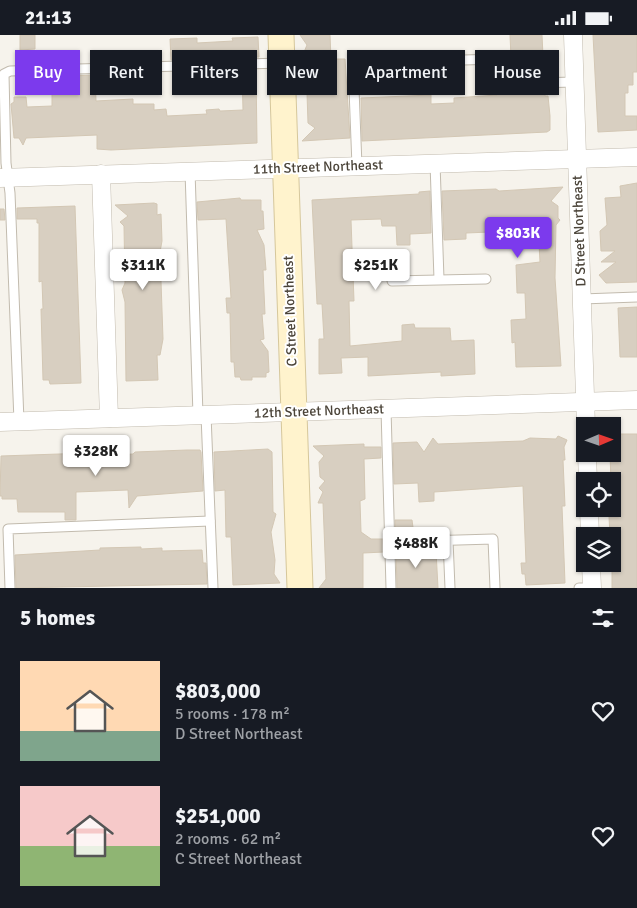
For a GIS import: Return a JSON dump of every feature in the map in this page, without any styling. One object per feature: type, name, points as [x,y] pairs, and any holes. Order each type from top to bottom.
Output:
[{"type":"main road","name":"C Street Northeast","points":[[281,35],[282,50]]},
{"type":"main road","name":"C Street Northeast","points":[[283,95],[300,588]]},
{"type":"street","name":"D Street Northeast","points":[[573,35],[586,417]]},
{"type":"street","name":"11th Street Northeast","points":[[3,178],[637,157]]},
{"type":"street","points":[[101,174],[109,418]]},
{"type":"street","name":"12th Street Northeast","points":[[0,422],[637,399]]},
{"type":"street","points":[[591,572],[592,588]]},
{"type":"lane","points":[[358,166],[353,63],[500,59],[501,84],[574,82]]},
{"type":"lane","points":[[19,421],[10,193],[3,178],[3,79],[6,72],[267,63]]},
{"type":"lane","points":[[435,163],[440,279]]},
{"type":"lane","points":[[190,171],[213,588]]},
{"type":"lane","points":[[392,281],[486,279]]},
{"type":"lane","points":[[582,299],[637,297]]},
{"type":"lane","points":[[386,409],[391,588]]},
{"type":"lane","points":[[10,588],[8,529],[210,521]]},
{"type":"lane","points":[[390,543],[493,539],[495,588]]},
{"type":"lane","points":[[448,540],[450,588]]},
{"type":"lane","points":[[579,588],[592,588]]},
{"type":"building","points":[[20,35],[35,35],[35,49],[20,50]]},
{"type":"building","points":[[300,35],[330,35],[331,50],[305,50],[307,45]]},
{"type":"building","points":[[510,35],[542,35],[543,50],[511,50]]},
{"type":"building","points":[[593,35],[637,35],[637,72],[633,72],[633,85],[628,85],[628,93],[625,93],[625,116],[637,116],[637,130],[598,132]]},
{"type":"building","points":[[258,37],[259,57],[257,57],[257,50],[172,50],[171,60],[170,39],[197,38],[197,43],[233,41],[232,38]]},
{"type":"building","points":[[337,59],[345,59],[350,138],[302,141],[315,128],[308,123],[307,95],[337,95]]},
{"type":"building","points":[[90,75],[90,95],[96,95],[96,101],[133,99],[133,104],[154,104],[154,110],[166,109],[167,116],[207,114],[206,110],[243,110],[243,95],[256,95],[257,143],[111,150],[97,149],[97,135],[26,138],[23,145],[19,138],[14,138],[11,104],[14,102],[14,97],[26,97],[27,107],[52,106],[52,95],[80,95],[80,76]]},
{"type":"building","points":[[431,95],[431,104],[454,103],[454,98],[497,95],[548,96],[550,130],[547,132],[362,141],[361,98]]},
{"type":"building","points":[[637,183],[637,282],[606,283],[599,275],[616,262],[601,262],[615,251],[601,251],[600,231],[607,225],[605,198],[621,197],[620,186]]},
{"type":"building","points":[[563,187],[551,201],[558,206],[558,218],[560,220],[556,225],[555,278],[561,366],[516,367],[515,342],[512,343],[511,320],[526,319],[525,293],[517,293],[516,265],[540,262],[538,225],[503,226],[504,235],[491,236],[490,232],[466,233],[466,239],[444,240],[442,191],[496,189],[499,191]]},
{"type":"building","points":[[430,191],[431,233],[410,234],[410,245],[397,245],[396,226],[382,226],[381,219],[351,220],[354,301],[349,301],[350,346],[402,341],[402,325],[414,324],[415,328],[450,328],[451,341],[474,340],[475,374],[441,376],[441,372],[368,376],[368,357],[341,358],[342,373],[319,374],[319,339],[324,339],[322,304],[317,304],[312,200],[419,194],[419,192]]},
{"type":"building","points":[[240,198],[241,200],[261,200],[261,211],[263,211],[264,229],[257,230],[264,245],[266,270],[263,270],[265,314],[262,314],[264,339],[260,340],[268,351],[269,372],[266,373],[266,377],[252,377],[252,380],[241,380],[240,377],[235,377],[234,362],[231,362],[230,313],[227,313],[226,298],[231,298],[226,219],[198,220],[197,202]]},
{"type":"building","points":[[157,204],[157,215],[161,214],[162,241],[160,252],[163,339],[160,355],[157,355],[158,380],[126,381],[125,302],[122,290],[125,283],[124,226],[120,222],[128,216],[115,205]]},
{"type":"building","points":[[75,206],[81,383],[50,384],[49,380],[43,380],[41,309],[43,309],[42,281],[39,282],[39,223],[37,223],[37,219],[17,219],[17,208]]},
{"type":"building","points":[[0,209],[4,209],[5,220],[0,220]]},
{"type":"building","points":[[637,307],[637,357],[620,357],[618,308]]},
{"type":"building","points":[[621,434],[637,434],[637,588],[612,588],[612,572],[621,572],[621,527],[610,527],[609,517],[621,517],[621,472],[611,472],[610,463],[621,463]]},
{"type":"building","points":[[558,436],[567,440],[564,447],[565,460],[563,460],[565,506],[562,506],[565,583],[526,585],[521,563],[526,563],[523,486],[434,492],[434,501],[419,502],[418,483],[394,484],[393,443],[417,442],[424,452],[433,438],[438,444],[523,441],[530,438],[556,439]]},
{"type":"building","points":[[364,444],[364,447],[381,447],[381,458],[364,459],[365,499],[360,501],[361,532],[371,539],[383,539],[384,552],[363,553],[363,588],[319,588],[326,579],[323,503],[318,503],[323,492],[319,488],[325,481],[320,477],[319,462],[324,456],[313,446]]},
{"type":"building","points":[[268,449],[272,452],[273,512],[276,514],[271,532],[275,560],[274,574],[280,583],[233,585],[231,537],[226,537],[225,490],[215,491],[214,452]]},
{"type":"building","points":[[200,450],[201,452],[203,491],[137,496],[129,508],[128,490],[76,492],[76,520],[65,520],[65,512],[18,512],[17,499],[2,499],[2,496],[0,496],[1,456],[117,452],[117,455],[133,454],[135,452]]},
{"type":"building","points":[[395,520],[412,520],[414,535],[396,536]]},
{"type":"building","points":[[141,547],[141,549],[162,548],[162,551],[202,550],[203,563],[206,563],[207,584],[16,588],[15,555],[100,550],[100,548]]},
{"type":"building","points":[[396,548],[416,548],[416,552],[436,551],[438,588],[397,588]]}]
